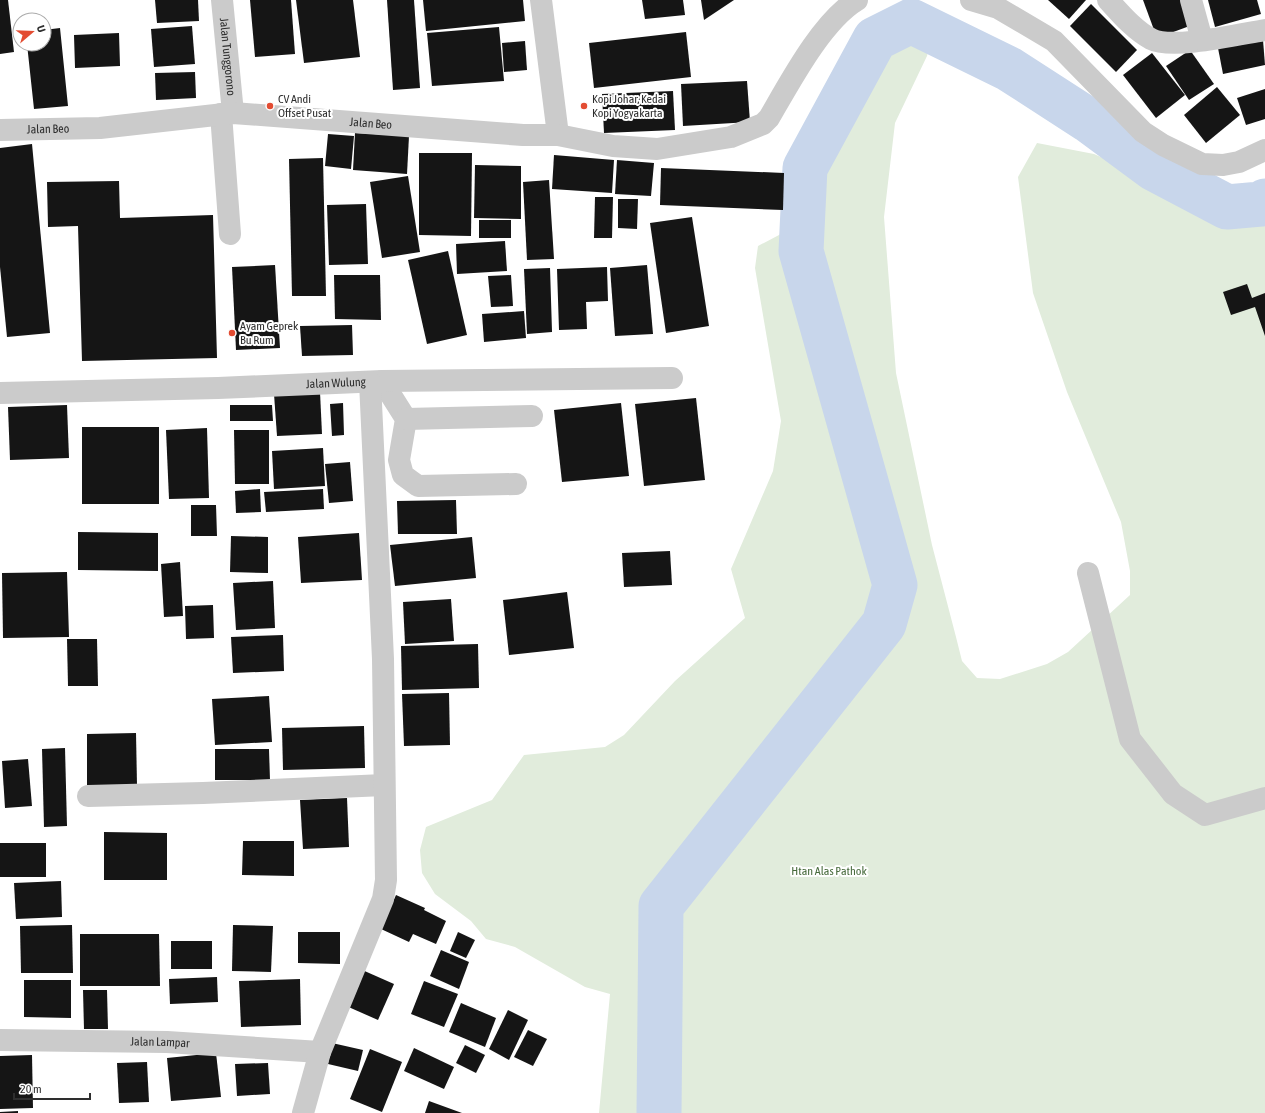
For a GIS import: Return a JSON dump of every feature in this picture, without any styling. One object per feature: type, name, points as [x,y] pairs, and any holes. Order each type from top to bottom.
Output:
[{"type":"street","name":"Jalan Tunggorono","points":[[222,0],[230,234]]},
{"type":"street","points":[[541,0],[558,136]]},
{"type":"street","name":"Jalan Beo","points":[[0,130],[100,128],[227,113],[522,136],[558,136],[613,146],[657,148],[699,143],[731,137],[764,124],[835,17],[857,0]]},
{"type":"street","points":[[971,0],[998,8],[1054,42],[1143,132],[1175,151],[1202,164],[1223,164],[1239,162],[1265,150]]},
{"type":"street","points":[[1108,0],[1127,20],[1150,38],[1166,43],[1202,40],[1265,30]]},
{"type":"street","points":[[1191,0],[1202,40]]},
{"type":"street","name":"Jalan Wulung","points":[[0,393],[218,388],[376,381],[672,378]]},
{"type":"street","points":[[376,381],[406,419],[399,460],[403,475],[418,486],[516,484]]},
{"type":"street","points":[[303,1113],[320,1052],[383,899],[386,880],[383,659],[376,381]]},
{"type":"street","points":[[406,419],[532,416]]},
{"type":"street","points":[[1088,573],[1130,739],[1173,794],[1205,815],[1265,798]]},
{"type":"street","points":[[88,796],[203,793],[384,785]]},
{"type":"street","name":"Jalan Lampar","points":[[0,1040],[167,1042],[320,1052]]},
{"type":"green space","name":"Htan Alas Pathok","points":[[908,5],[931,6],[933,33],[927,56],[895,123],[884,217],[896,373],[932,545],[962,661],[977,678],[1000,679],[1047,664],[1068,652],[1130,595],[1130,571],[1121,522],[1067,392],[1033,293],[1018,177],[1037,143],[1094,154],[1121,166],[1150,173],[1226,212],[1265,208],[1265,1113],[599,1113],[610,994],[585,987],[515,947],[486,939],[471,921],[435,894],[422,873],[420,850],[426,827],[492,800],[524,755],[605,747],[624,735],[675,681],[745,618],[731,569],[773,471],[781,421],[755,268],[758,246],[779,235],[795,220],[810,144],[887,18]]},
{"type":"building","points":[[0,0],[8,0],[12,35],[12,52],[14,52],[0,54]]},
{"type":"building","points":[[155,0],[198,0],[199,21],[157,23]]},
{"type":"building","points":[[250,0],[291,0],[295,54],[255,57]]},
{"type":"building","points":[[296,0],[353,0],[360,57],[304,63]]},
{"type":"building","points":[[387,0],[414,0],[420,88],[393,90]]},
{"type":"building","points":[[423,0],[523,0],[525,21],[426,31]]},
{"type":"building","points":[[642,0],[683,0],[685,15],[645,19]]},
{"type":"building","points":[[701,0],[734,0],[704,20]]},
{"type":"building","points":[[1048,0],[1086,0],[1069,19]]},
{"type":"building","points":[[1143,0],[1186,0],[1195,24],[1157,38]]},
{"type":"building","points":[[1208,0],[1257,0],[1261,14],[1215,27]]},
{"type":"building","points":[[1091,4],[1137,50],[1116,72],[1070,26]]},
{"type":"building","points":[[192,26],[195,64],[154,67],[151,29]]},
{"type":"building","points":[[499,27],[504,81],[432,86],[427,33]]},
{"type":"building","points":[[60,28],[68,106],[34,109],[28,52],[52,52],[52,29]]},
{"type":"building","points":[[686,32],[691,77],[594,88],[589,43]]},
{"type":"building","points":[[119,33],[120,66],[75,68],[74,35]]},
{"type":"building","points":[[1263,40],[1265,65],[1223,74],[1218,48]]},
{"type":"building","points":[[525,41],[527,70],[504,72],[502,43]]},
{"type":"building","points":[[1190,50],[1214,84],[1189,100],[1166,66]]},
{"type":"building","points":[[1152,53],[1185,95],[1156,118],[1123,75]]},
{"type":"building","points":[[195,72],[196,98],[156,100],[155,73]]},
{"type":"building","points":[[747,81],[750,122],[683,126],[681,84]]},
{"type":"building","points":[[1217,87],[1240,115],[1206,143],[1184,115]]},
{"type":"building","points":[[1265,89],[1265,119],[1246,125],[1237,98]]},
{"type":"building","points":[[673,91],[675,130],[604,133],[602,94]]},
{"type":"building","points":[[355,133],[409,136],[407,174],[353,170]]},
{"type":"building","points":[[328,134],[354,136],[351,169],[325,166]]},
{"type":"building","points":[[32,144],[50,333],[7,337],[0,267],[0,148]]},
{"type":"building","points":[[419,153],[472,153],[471,236],[419,235]]},
{"type":"building","points":[[554,155],[614,160],[612,193],[552,189]]},
{"type":"building","points":[[323,158],[326,296],[292,296],[289,159]]},
{"type":"building","points":[[617,160],[654,163],[651,196],[615,194]]},
{"type":"building","points":[[475,165],[521,166],[521,219],[474,218]]},
{"type":"building","points":[[661,168],[784,173],[783,210],[660,205]]},
{"type":"building","points":[[408,176],[420,252],[382,258],[370,182]]},
{"type":"building","points":[[549,180],[554,259],[527,260],[523,182]]},
{"type":"building","points":[[119,181],[120,218],[213,215],[217,358],[82,361],[78,226],[48,227],[47,182]]},
{"type":"building","points":[[595,197],[613,197],[612,238],[594,238]]},
{"type":"building","points":[[618,199],[638,199],[637,229],[618,228]]},
{"type":"building","points":[[366,204],[368,264],[329,265],[327,205]]},
{"type":"building","points":[[692,217],[709,326],[666,333],[650,223]]},
{"type":"building","points":[[479,220],[511,220],[511,238],[479,238]]},
{"type":"building","points":[[505,241],[507,271],[457,274],[456,244]]},
{"type":"building","points":[[448,251],[467,335],[427,344],[408,260]]},
{"type":"building","points":[[275,265],[280,348],[236,350],[232,267]]},
{"type":"building","points":[[647,265],[653,334],[615,336],[610,268]]},
{"type":"building","points":[[607,267],[608,301],[586,302],[587,329],[559,330],[557,269]]},
{"type":"building","points":[[550,268],[552,332],[527,334],[524,269]]},
{"type":"building","points":[[334,275],[380,275],[381,320],[335,319]]},
{"type":"building","points":[[511,275],[513,306],[491,307],[488,276]]},
{"type":"building","points":[[1247,284],[1252,298],[1265,293],[1265,336],[1255,307],[1231,315],[1223,292]]},
{"type":"building","points":[[524,311],[526,338],[484,342],[482,314]]},
{"type":"building","points":[[352,325],[353,355],[302,356],[300,326]]},
{"type":"building","points":[[320,392],[322,434],[277,436],[274,394]]},
{"type":"building","points":[[696,398],[705,480],[644,486],[635,404]]},
{"type":"building","points":[[343,403],[344,435],[332,436],[330,404]]},
{"type":"building","points":[[621,403],[629,476],[562,482],[554,410]]},
{"type":"building","points":[[67,405],[69,458],[10,460],[8,407]]},
{"type":"building","points":[[230,405],[272,405],[273,421],[230,421]]},
{"type":"building","points":[[82,427],[159,427],[159,504],[82,504]]},
{"type":"building","points":[[207,428],[209,498],[169,499],[166,430]]},
{"type":"building","points":[[234,430],[269,430],[269,484],[235,484]]},
{"type":"building","points":[[323,448],[325,486],[274,489],[272,451]]},
{"type":"building","points":[[350,462],[353,501],[329,503],[325,464]]},
{"type":"building","points":[[260,489],[261,512],[236,513],[235,491]]},
{"type":"building","points":[[323,489],[324,509],[266,512],[264,492]]},
{"type":"building","points":[[456,500],[457,534],[398,534],[397,501]]},
{"type":"building","points":[[191,505],[216,505],[217,536],[191,536]]},
{"type":"building","points":[[78,532],[158,533],[158,571],[78,570]]},
{"type":"building","points":[[359,533],[362,580],[301,583],[298,537]]},
{"type":"building","points":[[231,536],[268,537],[268,573],[230,572]]},
{"type":"building","points":[[472,537],[476,578],[395,586],[390,545]]},
{"type":"building","points":[[670,551],[672,585],[624,587],[622,553]]},
{"type":"building","points":[[180,562],[183,616],[164,617],[161,564]]},
{"type":"building","points":[[67,572],[69,637],[3,638],[2,573]]},
{"type":"building","points":[[273,581],[275,628],[236,630],[233,583]]},
{"type":"building","points":[[567,592],[574,648],[509,655],[503,600]]},
{"type":"building","points":[[451,599],[454,641],[405,644],[403,602]]},
{"type":"building","points":[[213,605],[214,638],[186,639],[185,606]]},
{"type":"building","points":[[283,635],[284,671],[233,673],[231,637]]},
{"type":"building","points":[[67,639],[97,639],[98,686],[68,686]]},
{"type":"building","points":[[478,644],[479,688],[402,690],[401,646]]},
{"type":"building","points":[[449,693],[450,745],[404,746],[402,694]]},
{"type":"building","points":[[269,696],[272,742],[215,745],[212,699]]},
{"type":"building","points":[[364,726],[365,768],[283,770],[282,728]]},
{"type":"building","points":[[136,733],[137,785],[87,786],[87,734]]},
{"type":"building","points":[[65,748],[67,826],[44,827],[42,749]]},
{"type":"building","points":[[215,749],[269,749],[270,780],[215,780]]},
{"type":"building","points":[[28,759],[32,806],[5,808],[2,761]]},
{"type":"building","points":[[347,798],[349,847],[303,849],[300,800]]},
{"type":"building","points":[[104,832],[167,833],[167,880],[104,880]]},
{"type":"building","points":[[243,841],[294,841],[294,876],[242,875]]},
{"type":"building","points":[[0,843],[46,843],[46,877],[0,877]]},
{"type":"building","points":[[61,881],[62,917],[16,919],[14,883]]},
{"type":"building","points":[[396,895],[425,908],[424,910],[446,921],[436,944],[413,934],[409,942],[381,929]]},
{"type":"building","points":[[72,925],[73,973],[21,973],[20,926]]},
{"type":"building","points":[[233,925],[273,926],[271,972],[232,971]]},
{"type":"building","points":[[298,932],[340,932],[340,964],[298,963]]},
{"type":"building","points":[[458,932],[475,940],[466,958],[450,951]]},
{"type":"building","points":[[80,934],[159,934],[160,986],[80,986]]},
{"type":"building","points":[[171,941],[212,941],[212,969],[171,969]]},
{"type":"building","points":[[441,950],[469,962],[459,989],[430,976]]},
{"type":"building","points":[[360,969],[394,984],[378,1020],[344,1005]]},
{"type":"building","points":[[217,977],[218,1002],[170,1004],[169,979]]},
{"type":"building","points":[[300,979],[301,1025],[241,1027],[239,981]]},
{"type":"building","points":[[24,980],[71,980],[71,1018],[24,1017]]},
{"type":"building","points":[[424,981],[458,994],[444,1027],[411,1014]]},
{"type":"building","points":[[83,990],[107,990],[108,1029],[84,1029]]},
{"type":"building","points":[[461,1003],[496,1018],[485,1047],[449,1032]]},
{"type":"building","points":[[508,1010],[528,1020],[509,1060],[489,1049]]},
{"type":"building","points":[[528,1030],[547,1039],[533,1066],[514,1057]]},
{"type":"building","points":[[332,1043],[363,1050],[358,1071],[328,1064]]},
{"type":"building","points":[[465,1045],[485,1055],[476,1073],[456,1063]]},
{"type":"building","points":[[414,1048],[454,1067],[444,1089],[404,1071]]},
{"type":"building","points":[[370,1049],[402,1062],[382,1112],[350,1099]]},
{"type":"building","points":[[216,1053],[221,1097],[171,1101],[167,1058]]},
{"type":"building","points":[[32,1055],[33,1108],[0,1109],[0,1056]]},
{"type":"building","points":[[147,1062],[149,1102],[119,1103],[117,1063]]},
{"type":"building","points":[[268,1063],[270,1094],[237,1096],[235,1064]]},
{"type":"building","points":[[429,1101],[462,1113],[425,1113]]},
{"type":"building","points":[[18,1111],[18,1113],[0,1113],[0,1112]]},
{"type":"waterway","points":[[659,1113],[661,906],[884,624],[895,585],[801,251],[805,168],[875,39],[911,21],[1009,69],[1088,120],[1153,168],[1227,207],[1261,204],[1265,201]]},
{"type":"place","name":"CV Andi Offset Pusat","points":[[270,106]]},
{"type":"place","name":"Kopi Johar, Kedai Kopi Yogyakarta","points":[[584,106]]},
{"type":"place","name":"Ayam Geprek Bu Rum","points":[[232,333]]}]
